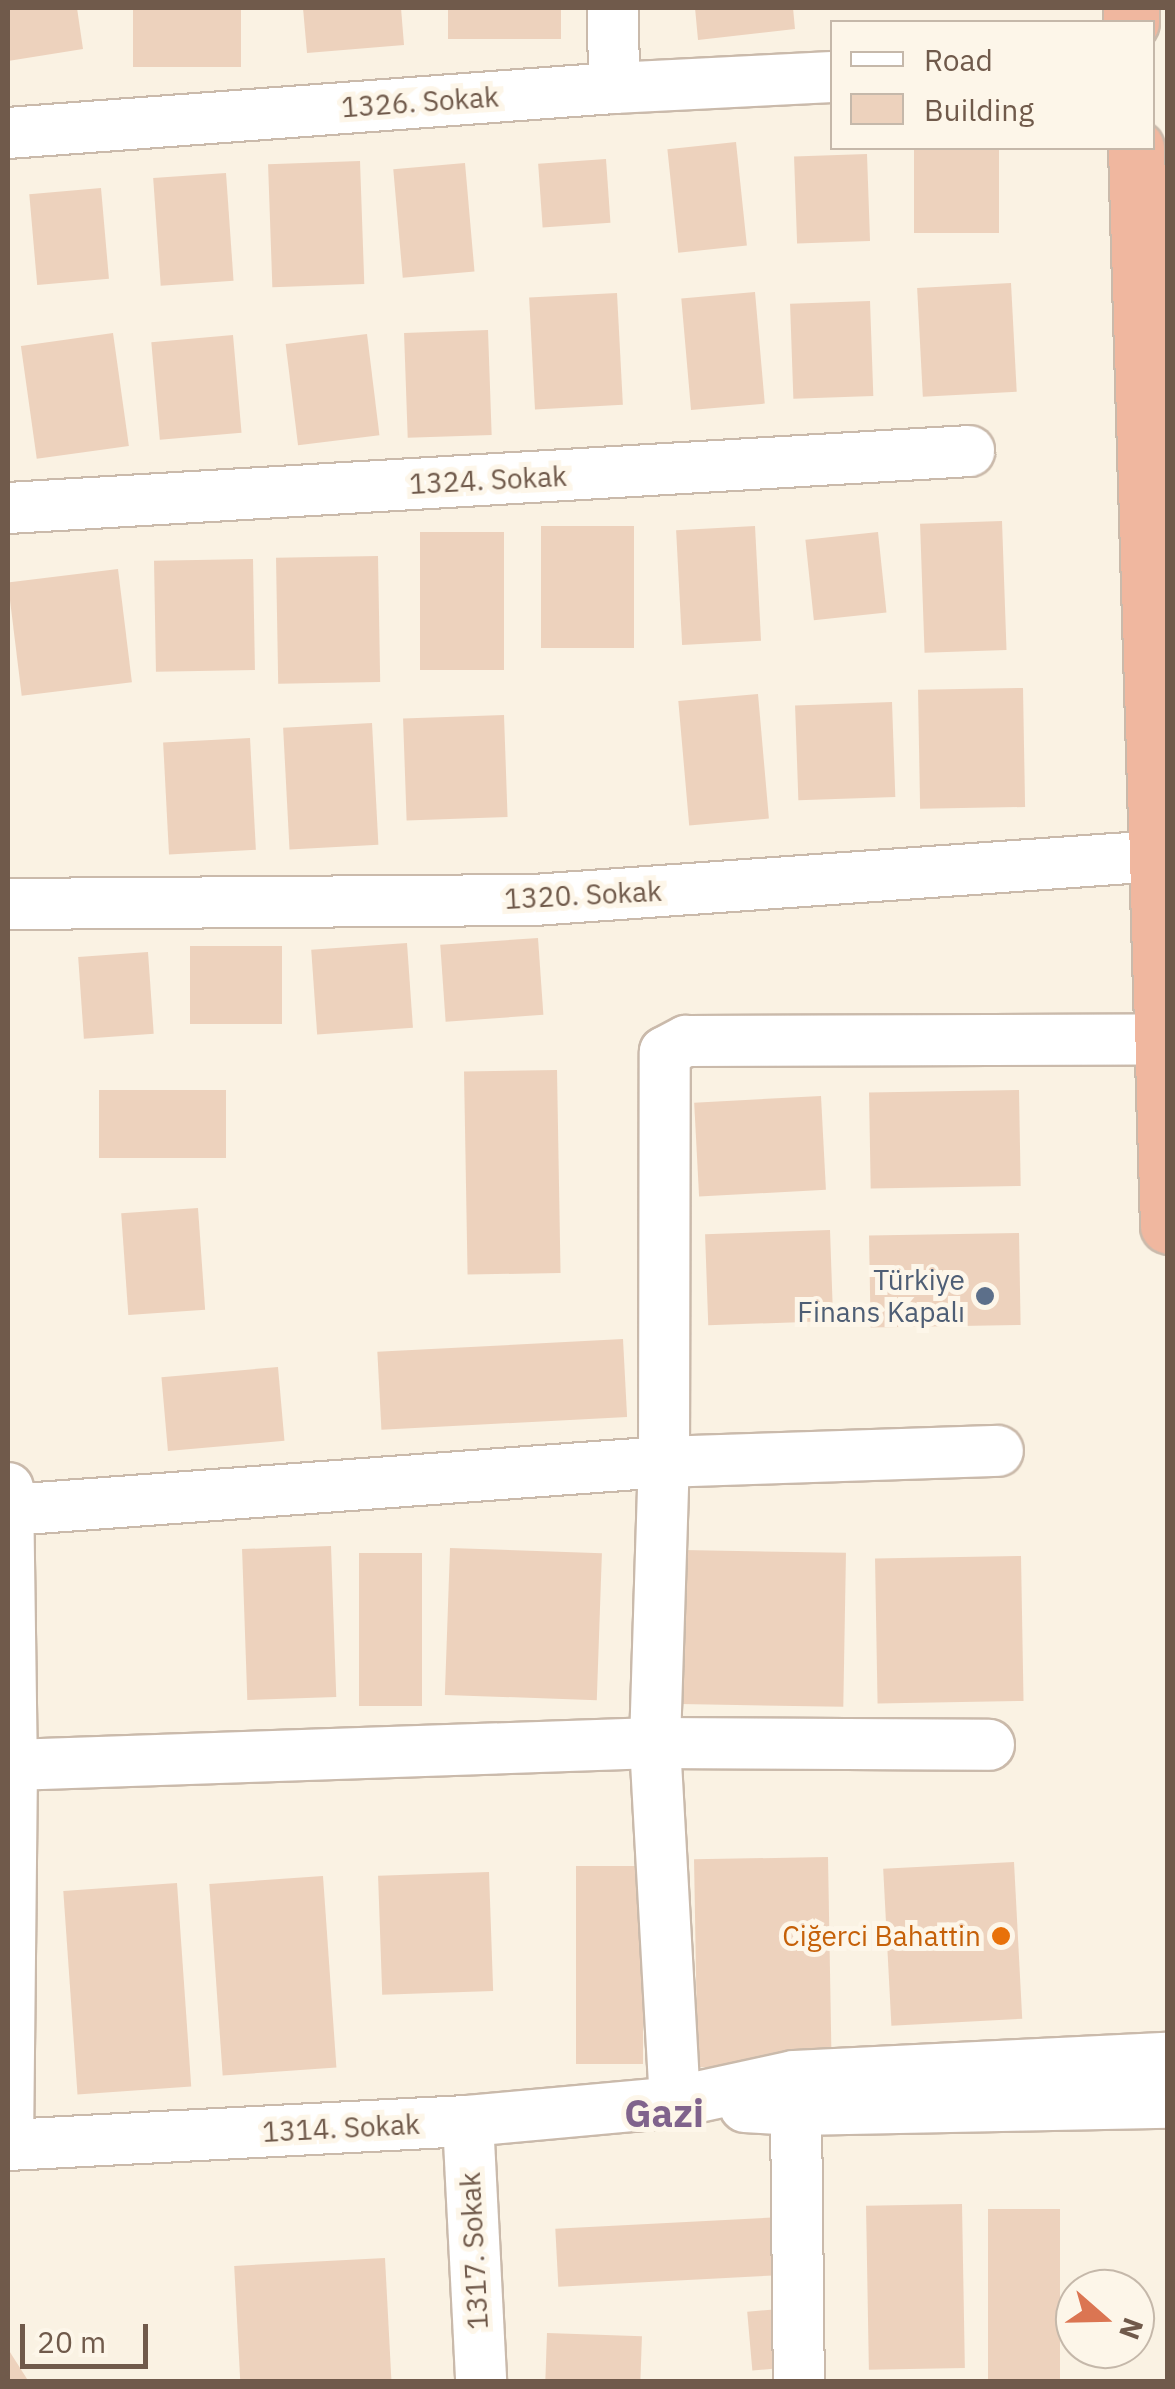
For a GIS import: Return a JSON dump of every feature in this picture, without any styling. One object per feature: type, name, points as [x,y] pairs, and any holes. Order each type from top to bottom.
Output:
[{"type":"highway","points":[[1136,150],[1168,1226]]},
{"type":"street","points":[[613,8],[614,88]]},
{"type":"street","name":"1326. Sokak","points":[[8,133],[614,88],[830,77]]},
{"type":"street","name":"1324. Sokak","points":[[8,508],[969,451]]},
{"type":"street","name":"1320. Sokak","points":[[8,904],[534,900],[1157,856]]},
{"type":"street","points":[[675,2102],[656,1742],[664,1462],[664,1052],[686,1041],[1163,1040]]},
{"type":"street","points":[[8,2145],[9,1499],[664,1462],[998,1451]]},
{"type":"street","points":[[10,1735],[989,1745]]},
{"type":"street","name":"1314. Sokak","points":[[8,2145],[468,2121],[675,2102],[794,2076],[1168,2058]]},
{"type":"street","name":"1314. Sokak","points":[[675,2102],[796,2110],[1168,2103]]},
{"type":"street","points":[[796,2110],[799,2382]]},
{"type":"street","name":"1317. Sokak","points":[[468,2121],[481,2382]]},
{"type":"building","points":[[8,8],[77,8],[83,49],[8,61]]},
{"type":"building","points":[[133,8],[241,8],[241,67],[133,67]]},
{"type":"building","points":[[303,8],[401,8],[404,45],[307,53]]},
{"type":"building","points":[[448,8],[561,8],[561,39],[448,39]]},
{"type":"building","points":[[695,8],[793,8],[795,29],[698,40]]},
{"type":"building","points":[[736,142],[747,245],[678,253],[667,149]]},
{"type":"building","points":[[914,150],[999,150],[999,233],[914,233]]},
{"type":"building","points":[[867,154],[870,241],[797,243],[794,157]]},
{"type":"building","points":[[606,159],[610,223],[543,228],[538,164]]},
{"type":"building","points":[[360,161],[364,284],[272,287],[268,164]]},
{"type":"building","points":[[465,163],[474,272],[403,278],[393,169]]},
{"type":"building","points":[[226,173],[234,281],[161,286],[153,178]]},
{"type":"building","points":[[101,188],[109,279],[37,285],[29,194]]},
{"type":"building","points":[[1011,283],[1017,392],[923,397],[917,288]]},
{"type":"building","points":[[755,292],[765,404],[691,410],[681,298]]},
{"type":"building","points":[[617,293],[623,405],[535,409],[529,298]]},
{"type":"building","points":[[870,301],[873,396],[793,399],[790,304]]},
{"type":"building","points":[[488,330],[492,435],[408,438],[404,333]]},
{"type":"building","points":[[113,333],[129,446],[37,459],[21,346]]},
{"type":"building","points":[[367,334],[379,435],[298,445],[286,344]]},
{"type":"building","points":[[233,335],[242,433],[160,440],[151,342]]},
{"type":"building","points":[[1002,521],[1007,650],[925,653],[920,524]]},
{"type":"building","points":[[541,526],[634,526],[634,648],[541,648]]},
{"type":"building","points":[[755,526],[761,641],[682,645],[676,530]]},
{"type":"building","points":[[420,532],[504,532],[504,670],[420,670]]},
{"type":"building","points":[[878,532],[886,613],[814,620],[805,540]]},
{"type":"building","points":[[378,556],[380,682],[278,684],[276,558]]},
{"type":"building","points":[[253,559],[255,670],[156,672],[154,561]]},
{"type":"building","points":[[118,569],[132,682],[22,696],[8,583]]},
{"type":"building","points":[[1023,688],[1025,807],[920,809],[918,690]]},
{"type":"building","points":[[758,694],[769,819],[689,825],[678,701]]},
{"type":"building","points":[[892,702],[895,797],[798,800],[795,705]]},
{"type":"building","points":[[504,715],[508,817],[407,820],[403,719]]},
{"type":"building","points":[[372,723],[378,845],[290,849],[283,728]]},
{"type":"building","points":[[250,738],[256,850],[169,854],[163,743]]},
{"type":"building","points":[[538,938],[543,1015],[446,1022],[440,945]]},
{"type":"building","points":[[407,943],[413,1028],[317,1034],[311,950]]},
{"type":"building","points":[[190,946],[282,946],[282,1024],[190,1024]]},
{"type":"building","points":[[148,952],[154,1034],[84,1039],[78,957]]},
{"type":"building","points":[[557,1070],[561,1273],[468,1275],[464,1072]]},
{"type":"building","points":[[99,1090],[226,1090],[226,1158],[99,1158]]},
{"type":"building","points":[[1019,1090],[1021,1186],[871,1189],[869,1093]]},
{"type":"building","points":[[821,1096],[826,1190],[699,1197],[694,1103]]},
{"type":"building","points":[[198,1208],[205,1310],[128,1315],[121,1213]]},
{"type":"building","points":[[830,1230],[833,1321],[708,1325],[705,1234]]},
{"type":"building","points":[[1019,1233],[1021,1325],[871,1328],[869,1236]]},
{"type":"building","points":[[623,1339],[627,1417],[381,1430],[377,1352]]},
{"type":"building","points":[[278,1367],[284,1441],[168,1451],[161,1377]]},
{"type":"building","points":[[331,1546],[336,1697],[247,1700],[242,1549]]},
{"type":"building","points":[[450,1548],[602,1553],[597,1700],[445,1695]]},
{"type":"building","points":[[683,1550],[846,1553],[843,1707],[680,1704]]},
{"type":"building","points":[[359,1553],[422,1553],[422,1706],[359,1706]]},
{"type":"building","points":[[1021,1556],[1024,1701],[878,1704],[875,1559]]},
{"type":"building","points":[[828,1857],[832,2065],[698,2067],[694,1859]]},
{"type":"building","points":[[1014,1862],[1022,2019],[891,2026],[883,1869]]},
{"type":"building","points":[[576,1866],[643,1866],[643,2064],[576,2064]]},
{"type":"building","points":[[489,1872],[493,1991],[382,1995],[378,1876]]},
{"type":"building","points":[[323,1876],[336,2068],[223,2075],[209,1884]]},
{"type":"building","points":[[177,1883],[191,2087],[78,2094],[63,1891]]},
{"type":"building","points":[[962,2204],[965,2368],[869,2370],[866,2206]]},
{"type":"building","points":[[988,2209],[1060,2209],[1060,2269],[1055,2269],[1055,2369],[1060,2369],[1060,2382],[988,2382]]},
{"type":"building","points":[[781,2217],[784,2275],[558,2287],[555,2229]]},
{"type":"building","points":[[385,2258],[391,2382],[240,2382],[234,2266]]},
{"type":"building","points":[[802,2307],[807,2366],[752,2371],[747,2312]]},
{"type":"building","points":[[547,2333],[642,2336],[640,2382],[545,2382]]},
{"type":"building","points":[[8,2349],[29,2382],[8,2382]]},
{"type":"place","name":"Türkiye Finans Kapalı","points":[[985,1296]]},
{"type":"place","name":"Ciğerci Bahattin","points":[[1001,1936]]},
{"type":"district","name":"Gazi","points":[[664,2113]]}]
